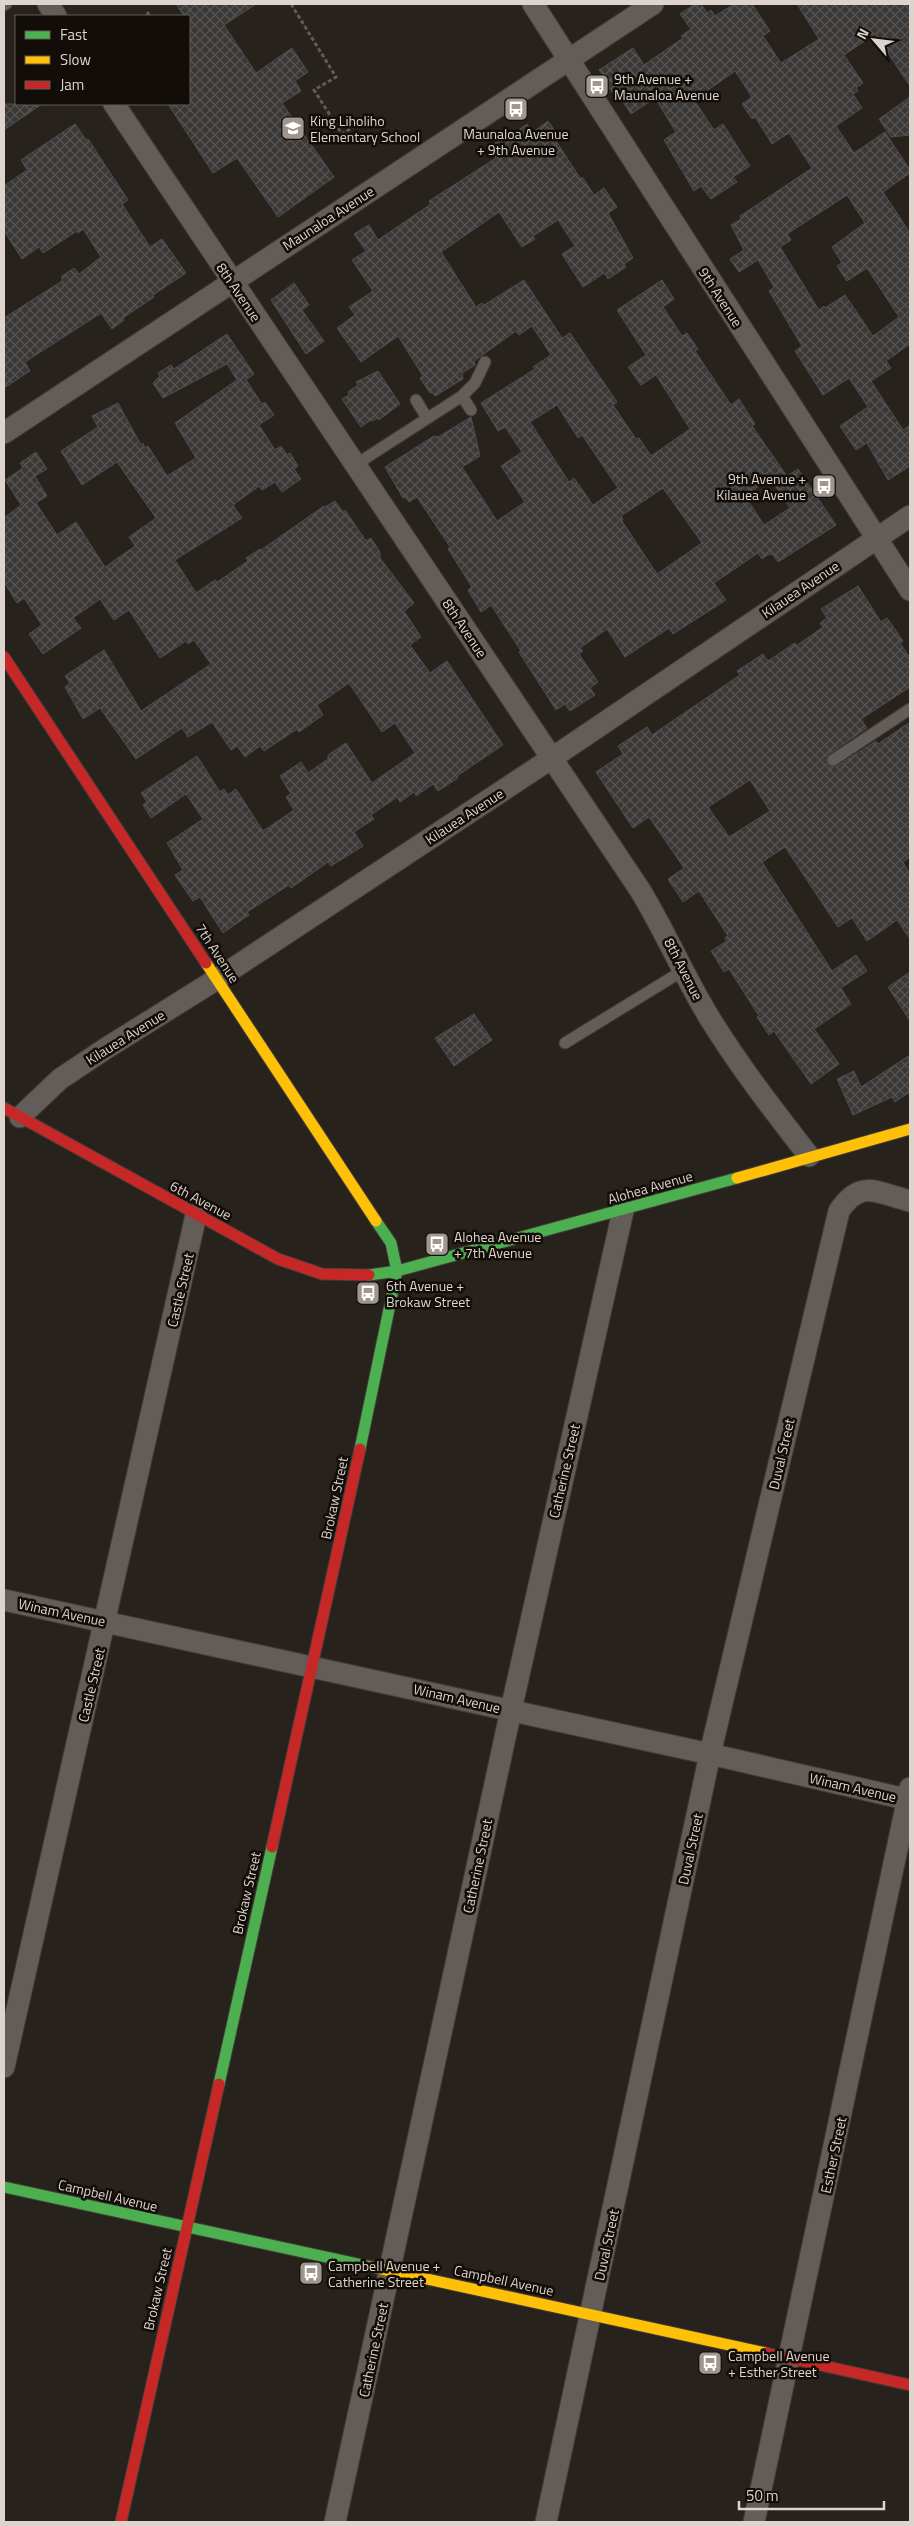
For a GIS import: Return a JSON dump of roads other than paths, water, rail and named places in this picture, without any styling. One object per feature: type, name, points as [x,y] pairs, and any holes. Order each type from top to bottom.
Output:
[{"type":"street","points":[[48,4],[55,15]]},
{"type":"street","name":"9th Avenue","points":[[533,4],[910,590]]},
{"type":"street","name":"Maunaloa Avenue","points":[[4,433],[653,4]]},
{"type":"street","name":"8th Avenue","points":[[115,105],[640,890],[708,1016],[734,1056],[759,1092],[809,1156]]},
{"type":"street","name":"Kilauea Avenue","points":[[12,1112],[105,1049],[217,979],[552,758],[910,516]]},
{"type":"street","name":"7th Avenue","points":[[4,657],[391,1243],[397,1270]]},
{"type":"street","name":"6th Avenue","points":[[12,1112],[196,1215],[308,1271],[324,1274],[370,1276],[397,1270]]},
{"type":"street","name":"Alohea Avenue","points":[[397,1270],[623,1211],[809,1156],[910,1129]]},
{"type":"street","name":"Duval Street","points":[[546,2522],[710,1754],[839,1211],[849,1196],[864,1190],[910,1201]]},
{"type":"street","name":"Catherine Street","points":[[335,2522],[511,1710],[623,1211]]},
{"type":"street","name":"Castle Street","points":[[4,2067],[196,1215]]},
{"type":"street","name":"Brokaw Street","points":[[120,2522],[313,1666],[395,1289],[397,1270]]},
{"type":"street","name":"Winam Avenue","points":[[4,1600],[909,1796]]},
{"type":"street","name":"Esther Street","points":[[754,2522],[909,1796]]},
{"type":"street","name":"Campbell Avenue","points":[[4,2187],[186,2228],[391,2270],[910,2385]]},
{"type":"lane","points":[[355,465],[462,396],[475,383],[485,362]]},
{"type":"lane","points":[[462,396],[471,410]]},
{"type":"lane","points":[[416,400],[427,418]]},
{"type":"lane","points":[[833,760],[910,709]]},
{"type":"lane","points":[[564,1043],[684,970]]},
{"type":"place","name":"9th Avenue + Maunaloa Avenue","points":[[597,86]]},
{"type":"place","name":"Maunaloa Avenue + 9th Avenue","points":[[516,109]]},
{"type":"place","name":"King Liholiho Elementary School","points":[[293,128]]},
{"type":"place","name":"9th Avenue + Kilauea Avenue","points":[[824,486]]},
{"type":"place","name":"Alohea Avenue + 7th Avenue","points":[[437,1244]]},
{"type":"place","name":"6th Avenue + Brokaw Street","points":[[368,1293]]},
{"type":"place","name":"Campbell Avenue + Catherine Street","points":[[311,2273]]},
{"type":"place","name":"Campbell Avenue + Esther Street","points":[[710,2363]]}]
